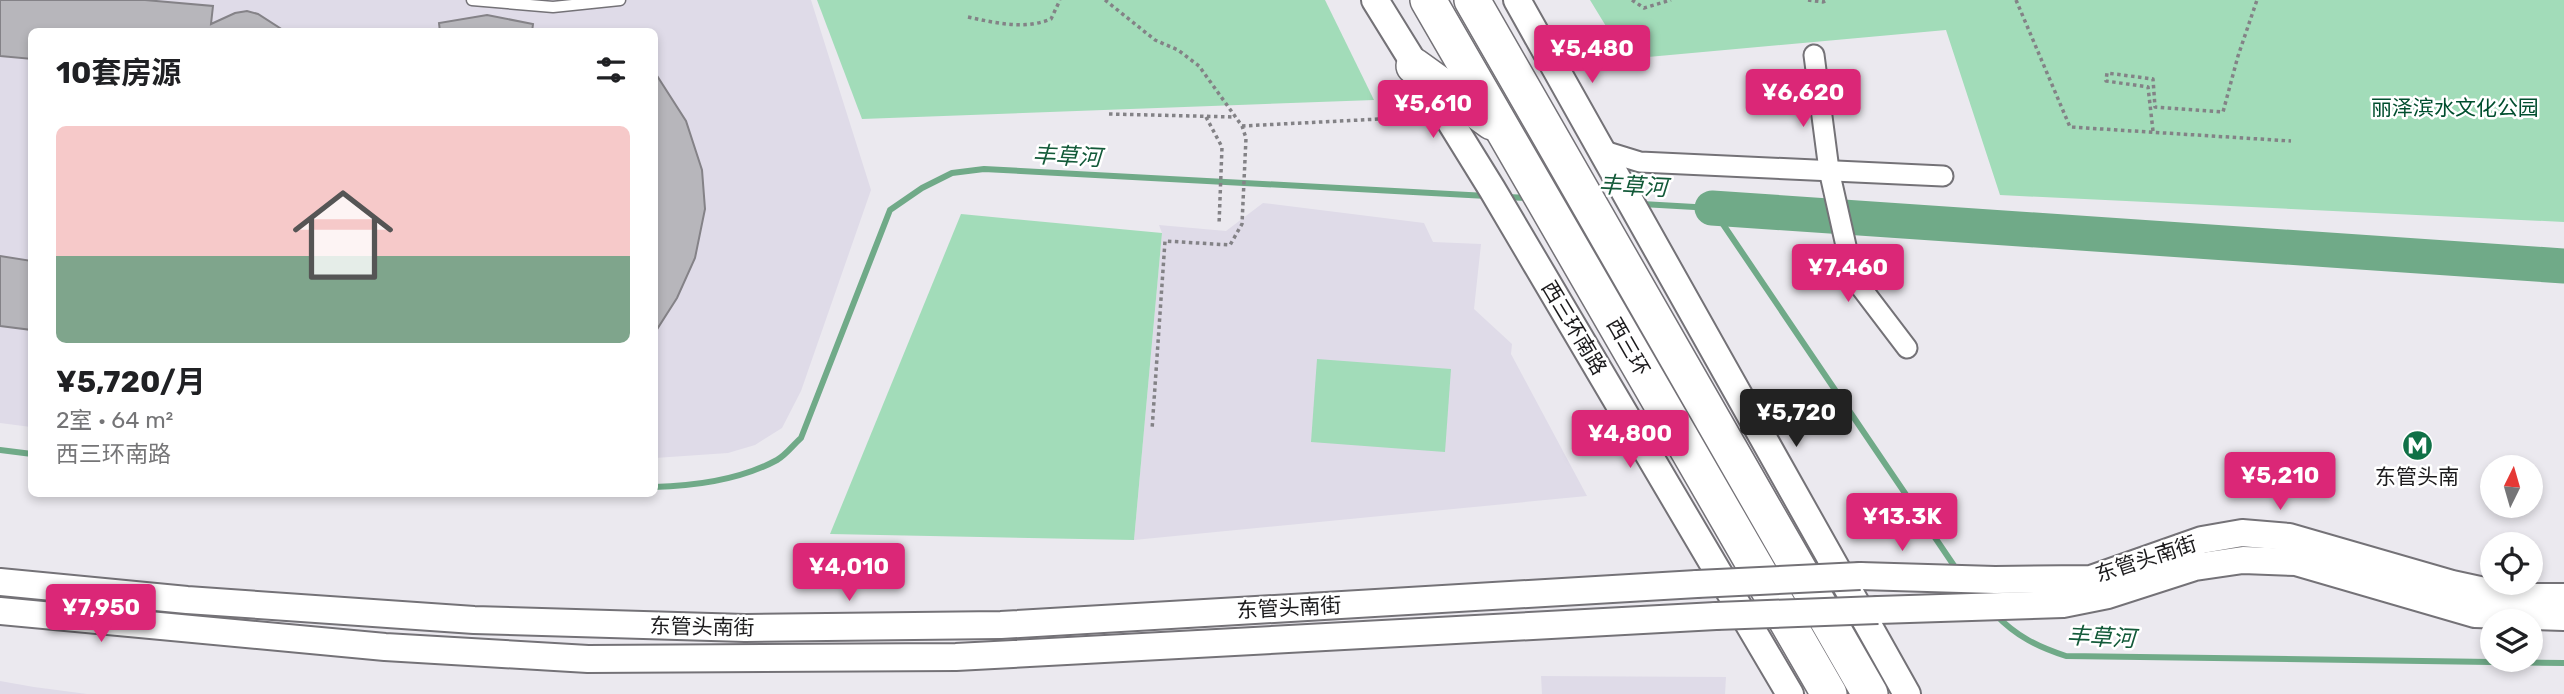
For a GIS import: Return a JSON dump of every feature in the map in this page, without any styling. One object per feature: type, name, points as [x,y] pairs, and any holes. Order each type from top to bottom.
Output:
[{"type":"highway","name":"西三环","points":[[1428,0],[1829,694]]},
{"type":"highway","name":"西三环","points":[[1472,0],[1870,694]]},
{"type":"highway","points":[[1487,0],[1496,42]]},
{"type":"highway","points":[[1414,66],[1503,130]]},
{"type":"main road","name":"西三环南路","points":[[1375,0],[1492,189],[1790,694]]},
{"type":"main road","points":[[1517,0],[1907,694]]},
{"type":"main road","name":"东管头南街","points":[[0,582],[187,600],[474,620],[745,628],[1001,625],[1860,576],[1995,580],[2091,579],[2202,540],[2242,533],[2290,537],[2452,584],[2511,597],[2564,597]]},
{"type":"main road","name":"东管头南街","points":[[0,611],[385,647],[588,659],[956,657],[1716,616],[2063,604],[2108,595],[2195,566],[2243,560],[2296,562],[2475,614],[2564,617]]},
{"type":"street","points":[[1814,55],[1829,170],[1853,277],[1907,348]]},
{"type":"street","points":[[1601,150],[1640,162],[1943,176]]},
{"type":"lane","points":[[472,0],[552,7],[620,0]]},
{"type":"path","points":[[968,17],[1007,24],[1039,24],[1052,19],[1060,0]]},
{"type":"path","points":[[1105,0],[1155,40],[1178,50],[1199,66],[1242,126],[1246,138],[1242,224],[1230,245],[1165,241],[1152,430]]},
{"type":"path","points":[[1632,0],[1644,8],[1671,0]]},
{"type":"path","points":[[1808,0],[1828,0]]},
{"type":"path","points":[[2016,0],[2070,127],[2291,141]]},
{"type":"path","points":[[2153,131],[2148,87],[2106,81],[2107,73],[2153,79],[2155,107],[2223,112],[2257,0]]},
{"type":"path","points":[[1109,114],[1235,117]]},
{"type":"path","points":[[1206,117],[1223,147],[1219,225]]},
{"type":"path","points":[[1242,126],[1380,119]]},
{"type":"shaded area","points":[[0,0],[811,0],[871,190],[801,391],[782,428],[755,445],[728,453],[658,458],[658,28],[28,28],[28,427],[0,423]]},
{"type":"shaded area","points":[[1263,203],[1424,223],[1433,242],[1481,244],[1474,309],[1512,344],[1511,354],[1587,496],[1134,540],[1162,233],[1159,225],[1226,231]]},
{"type":"shaded area","points":[[1541,676],[1726,677],[1725,694],[1542,694]]},
{"type":"shaded area","points":[[0,681],[34,687],[87,694],[0,694]]},
{"type":"green space","points":[[817,0],[1325,0],[1374,100],[862,119]]},
{"type":"green space","name":"丽泽滨水文化公园","points":[[1590,0],[2564,0],[2564,222],[2000,195],[1946,30],[1626,59]]},
{"type":"green space","points":[[961,214],[1162,233],[1134,540],[830,534]]},
{"type":"green space","points":[[1317,359],[1451,369],[1445,452],[1311,442]]},
{"type":"building","points":[[0,0],[145,0],[213,6],[211,24],[235,13],[247,11],[258,14],[280,28],[28,28],[28,59],[0,56]]},
{"type":"building","points":[[487,15],[533,24],[532,28],[440,28],[439,23]]},
{"type":"building","points":[[658,77],[686,121],[702,170],[705,209],[695,258],[677,298],[658,328]]},
{"type":"building","points":[[0,256],[28,260],[28,330],[0,326]]},
{"type":"waterway","name":"丰草河","points":[[658,487],[701,483],[748,473],[780,458],[801,438],[890,210],[922,188],[952,173],[984,169],[1487,196]]},
{"type":"waterway","name":"丰草河","points":[[1505,197],[1529,198]]},
{"type":"waterway","name":"丰草河","points":[[1642,204],[1712,208],[1959,573]]},
{"type":"waterway","points":[[1712,208],[2564,266]]},
{"type":"waterway","name":"丰草河","points":[[0,450],[28,454]]},
{"type":"waterway","name":"丰草河","points":[[1996,615],[2028,640],[2066,656],[2564,663]]},
{"type":"place","name":"东管头南","points":[[2417,445]]}]
